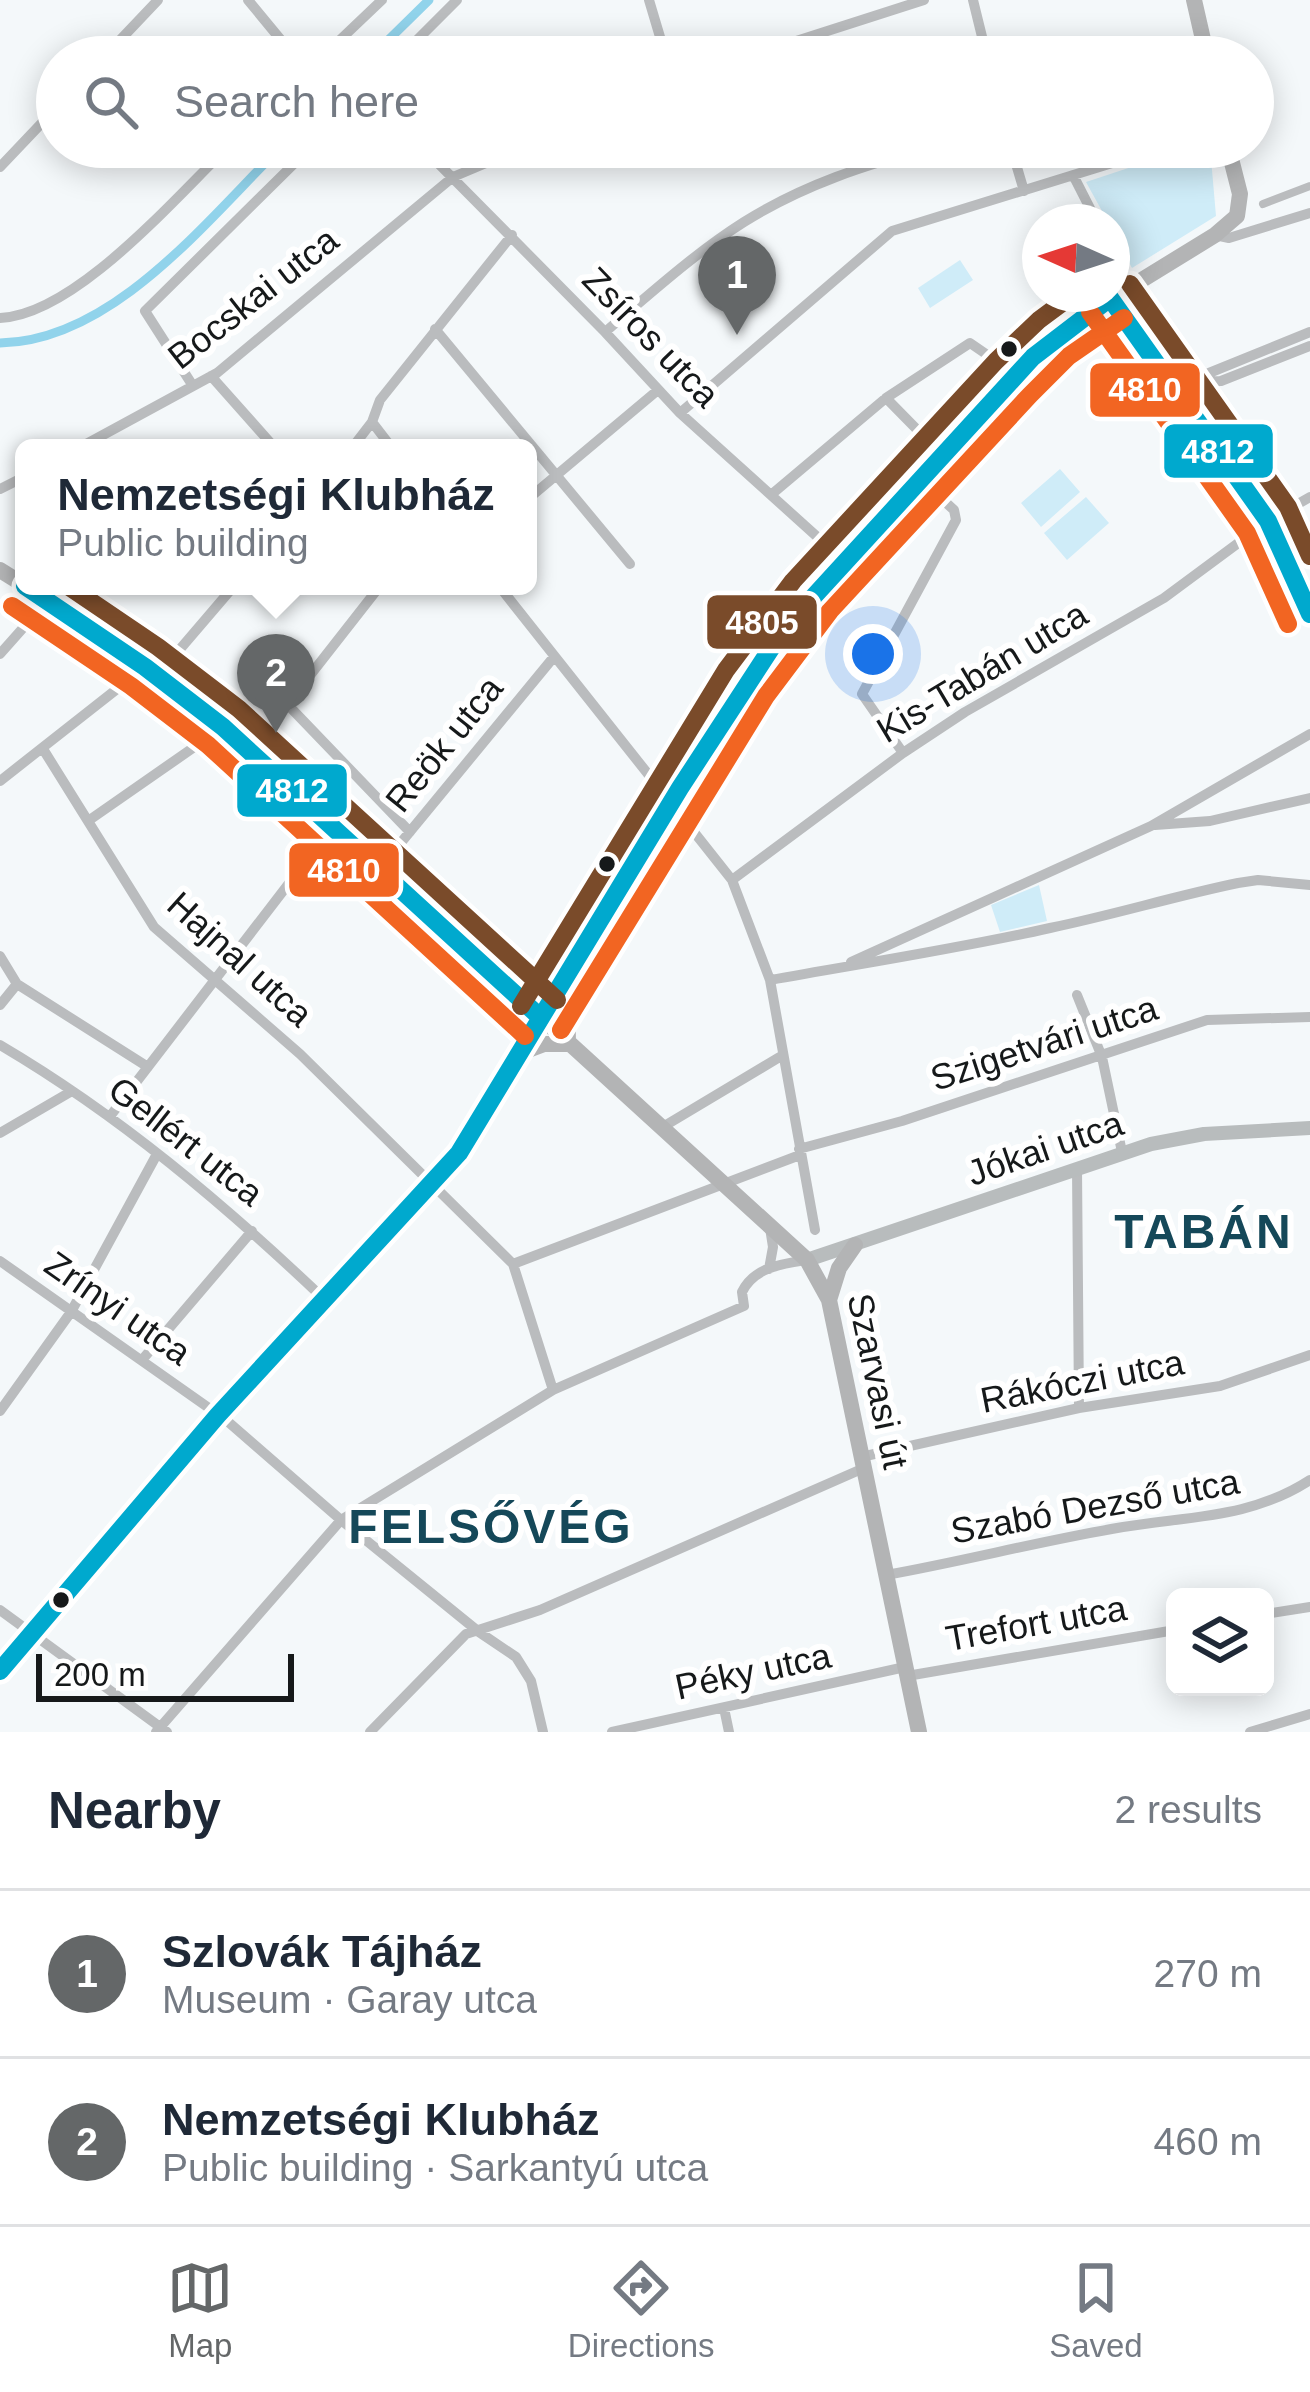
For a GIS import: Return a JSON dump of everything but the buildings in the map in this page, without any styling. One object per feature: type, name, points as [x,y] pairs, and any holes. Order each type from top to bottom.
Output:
[{"type":"main road","points":[[1194,0],[1202,36]]},
{"type":"main road","points":[[1130,285],[1214,235],[1239,211],[1233,168]]},
{"type":"main road","points":[[541,1018],[761,659],[1000,391],[1054,338],[1090,312]]},
{"type":"main road","name":"Szarvasi út","points":[[38,595],[223,727],[807,1260],[829,1300],[919,1732]]},
{"type":"main road","points":[[506,985],[534,987],[567,975]]},
{"type":"main road","points":[[520,1053],[544,1044],[568,1044],[567,975]]},
{"type":"main road","name":"Jókai utca","points":[[807,1260],[1122,1152],[1204,1134],[1310,1128]]},
{"type":"main road","points":[[829,1300],[839,1268],[854,1245]]},
{"type":"street","points":[[124,36],[158,0]]},
{"type":"street","points":[[248,0],[278,36]]},
{"type":"street","points":[[344,36],[382,0]]},
{"type":"street","points":[[421,36],[457,0]]},
{"type":"street","points":[[649,0],[660,36]]},
{"type":"street","points":[[812,36],[924,0]]},
{"type":"street","points":[[973,0],[982,36]]},
{"type":"street","points":[[0,167],[36,128]]},
{"type":"street","points":[[0,318],[45,306],[101,269],[206,168]]},
{"type":"street","points":[[193,386],[145,311],[290,168]]},
{"type":"street","name":"Zsíros utca","points":[[444,168],[680,413],[844,561]]},
{"type":"street","name":"Bocskai utca","points":[[96,439],[211,376],[453,177],[474,168]]},
{"type":"street","points":[[605,332],[696,257],[778,202],[860,168]]},
{"type":"street","points":[[1017,168],[1024,191]]},
{"type":"street","points":[[680,413],[892,231],[1096,168]]},
{"type":"street","points":[[1073,175],[1088,204]]},
{"type":"street","points":[[1264,204],[1310,186]]},
{"type":"street","points":[[1214,235],[1229,238],[1310,213]]},
{"type":"street","points":[[359,439],[380,400],[512,235]]},
{"type":"street","points":[[1120,312],[1268,521],[1310,614]]},
{"type":"street","points":[[435,329],[525,439]]},
{"type":"street","points":[[1179,392],[1209,373],[1310,332]]},
{"type":"street","points":[[772,494],[886,398],[970,343],[1002,365]]},
{"type":"street","points":[[1197,382],[1221,381],[1310,346]]},
{"type":"street","points":[[211,376],[267,439]]},
{"type":"street","points":[[537,491],[658,390]]},
{"type":"street","points":[[886,398],[942,455]]},
{"type":"street","points":[[372,422],[385,439]]},
{"type":"street","points":[[537,454],[630,564]]},
{"type":"street","points":[[903,752],[862,694],[956,520],[954,510],[920,478]]},
{"type":"street","name":"Kis-Tabán utca","points":[[732,880],[903,752],[1164,598],[1268,521],[1310,497]]},
{"type":"street","points":[[65,613],[86,595]]},
{"type":"street","points":[[0,782],[152,672],[225,595]]},
{"type":"street","points":[[250,752],[373,595]]},
{"type":"street","points":[[506,595],[732,880],[770,980],[815,1230]]},
{"type":"street","points":[[0,654],[47,601]]},
{"type":"street","name":"Reök utca","points":[[380,868],[553,658]]},
{"type":"street","points":[[288,705],[410,832]]},
{"type":"street","points":[[88,821],[223,727]]},
{"type":"street","points":[[843,967],[1151,826],[1310,734]]},
{"type":"street","name":"Hajnal utca","points":[[43,749],[154,927],[300,1054],[513,1264]]},
{"type":"street","points":[[1151,826],[1210,820],[1310,798]]},
{"type":"street","points":[[111,1115],[332,826]]},
{"type":"street","points":[[770,980],[1051,928],[1238,883],[1310,885]]},
{"type":"street","points":[[922,930],[928,952]]},
{"type":"street","points":[[0,956],[17,984],[148,1067]]},
{"type":"street","points":[[0,1005],[17,984]]},
{"type":"street","points":[[1077,995],[1102,1058],[1122,1152]]},
{"type":"street","name":"Szigetvári utca","points":[[513,1264],[800,1152],[1102,1058],[1207,1020],[1310,1017]]},
{"type":"street","points":[[0,1671],[218,1415],[433,1185],[472,1133],[541,1018]]},
{"type":"street","name":"Gellért utca","points":[[0,1045],[111,1115],[252,1231],[324,1299]]},
{"type":"street","points":[[661,1128],[783,1055]]},
{"type":"street","points":[[0,1133],[72,1091]]},
{"type":"street","points":[[0,1411],[71,1312],[157,1154]]},
{"type":"street","points":[[1077,1168],[1078,1408]]},
{"type":"street","points":[[769,1268],[770,1228]]},
{"type":"street","points":[[142,1360],[252,1231]]},
{"type":"street","points":[[0,1610],[161,1730],[341,1520],[554,1390],[743,1306],[745,1283],[769,1268],[807,1260]]},
{"type":"street","name":"Zrínyi utca","points":[[0,1261],[218,1415],[341,1520],[516,1657],[531,1681],[543,1732]]},
{"type":"street","points":[[513,1264],[554,1390]]},
{"type":"street","name":"Rákóczi utca","points":[[370,1732],[466,1634],[541,1610],[863,1463],[1078,1408],[1232,1384],[1310,1355]]},
{"type":"street","name":"Szabó Dezső utca","points":[[886,1575],[1123,1527],[1253,1509],[1310,1480]]},
{"type":"street","points":[[1274,1612],[1310,1606]]},
{"type":"street","name":"Trefort utca","points":[[906,1672],[1166,1631]]},
{"type":"street","name":"Péky utca","points":[[613,1732],[906,1672]]},
{"type":"street","points":[[724,1708],[729,1732]]},
{"type":"street","points":[[1250,1732],[1310,1714]]},
{"type":"street","points":[[383,1719],[389,1732]]},
{"type":"shaded area","points":[[1128,168],[1212,168],[1216,216],[1132,268],[1130,204],[1098,204],[1086,182]]},
{"type":"shaded area","points":[[960,260],[973,280],[930,308],[918,288]]},
{"type":"shaded area","points":[[1060,469],[1080,492],[1041,527],[1021,503]]},
{"type":"shaded area","points":[[1086,497],[1109,523],[1067,560],[1044,533]]},
{"type":"shaded area","points":[[1039,885],[1047,921],[1000,932],[991,905]]},
{"type":"waterway","points":[[392,36],[429,0]]},
{"type":"waterway","points":[[0,343],[41,337],[119,300],[189,241],[260,168]]},
{"type":"transit line","name":"4805","points":[[1130,284],[1288,507],[1310,556]]},
{"type":"transit line","name":"4805","points":[[521,1006],[726,670],[793,581],[996,361],[1050,312]]},
{"type":"transit line","name":"4810","points":[[1090,312],[1247,533],[1288,624]]},
{"type":"transit line","name":"4812","points":[[0,1671],[218,1415],[459,1153],[680,788],[783,630],[1033,357],[1092,312]]},
{"type":"transit line","name":"4812","points":[[1120,312],[1268,521],[1310,614]]},
{"type":"transit line","name":"4810","points":[[561,1030],[766,696],[830,611],[1069,356],[1124,318]]},
{"type":"transit line","name":"4812","points":[[38,595],[223,727],[541,1018]]},
{"type":"transit line","name":"4805","points":[[81,595],[239,709],[557,1000]]},
{"type":"transit line","name":"4810","points":[[12,606],[208,745],[525,1036]]},
{"type":"place","name":"Szlovák Tájház","points":[[737,335]]},
{"type":"place","name":"Nemzetségi Klubház","points":[[276,733]]},
{"type":"district","name":"TABÁN","points":[[1204,1231]]},
{"type":"district","name":"FELSŐVÉG","points":[[491,1526]]}]
